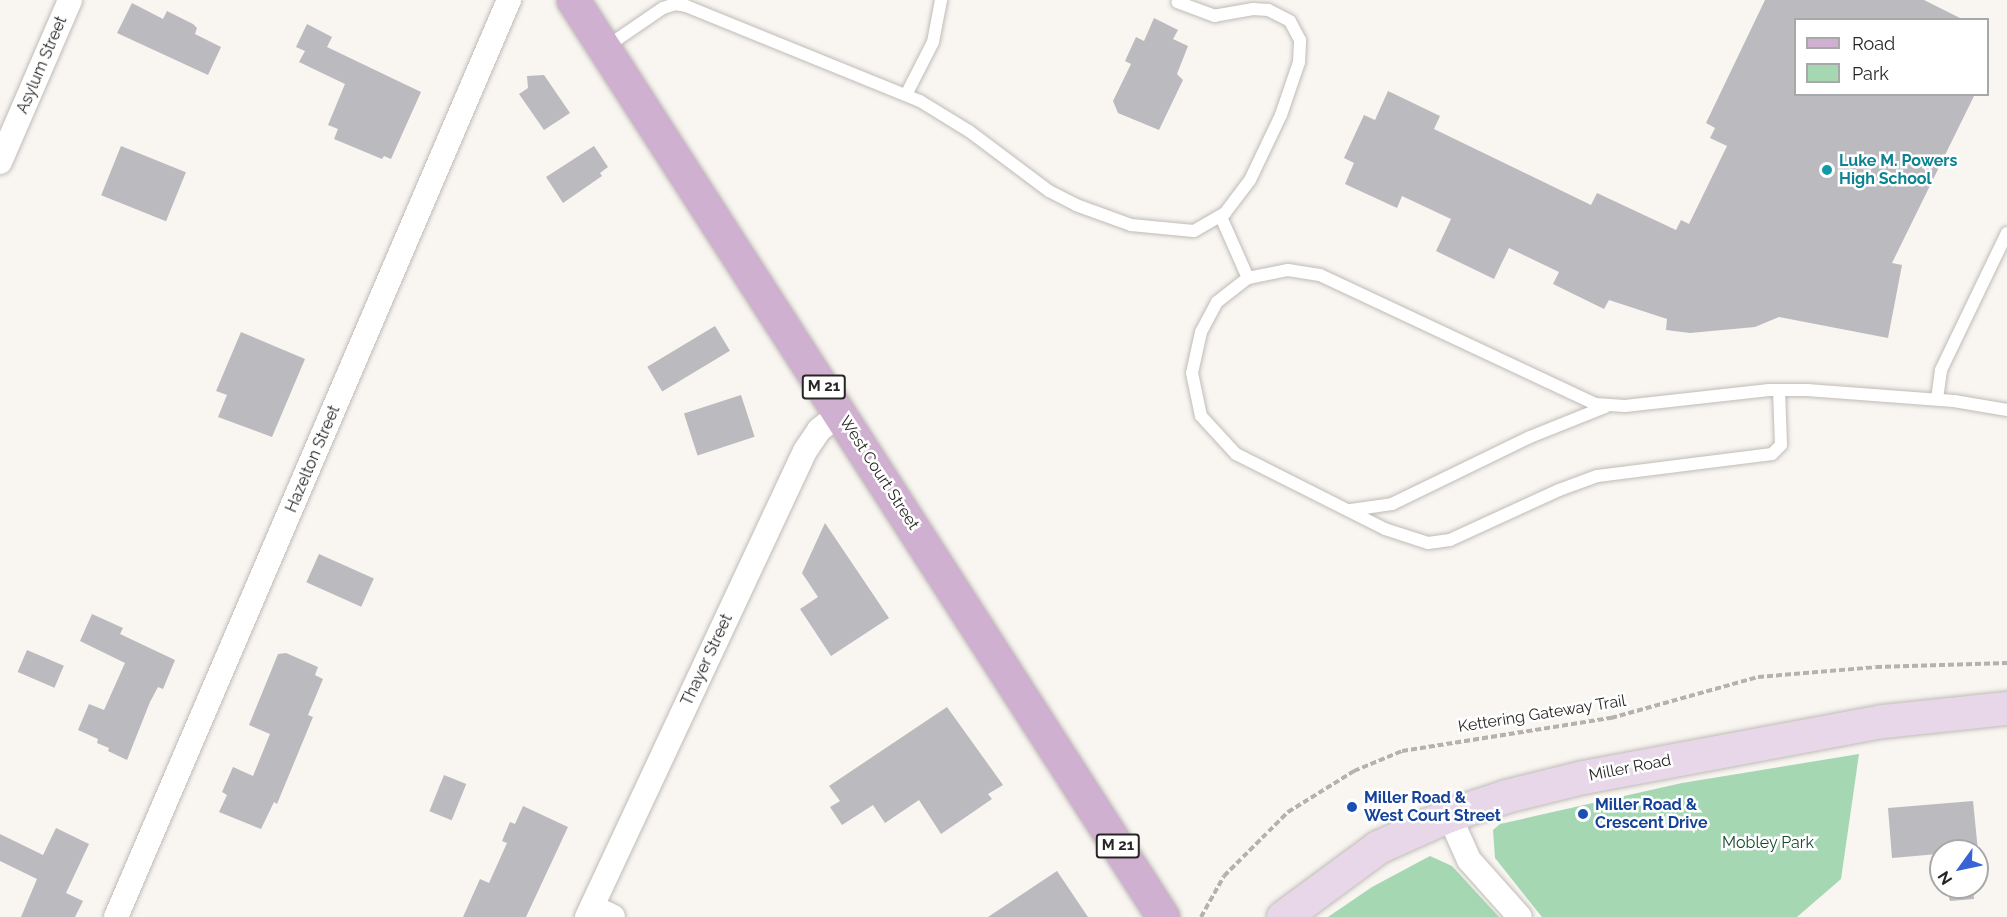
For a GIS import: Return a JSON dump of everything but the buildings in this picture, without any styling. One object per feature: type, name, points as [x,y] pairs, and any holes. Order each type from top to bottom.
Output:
[{"type":"main road","name":"West Court Street","points":[[576,1],[1163,917]]},
{"type":"main road","name":"Miller Road","points":[[1283,917],[1367,854],[1449,815],[1526,790],[1913,716],[2007,708]]},
{"type":"street","name":"Asylum Street","points":[[0,162],[70,0]]},
{"type":"street","name":"Hazelton Street","points":[[116,917],[509,0]]},
{"type":"street","name":"Thayer Street","points":[[597,914],[805,451],[819,430],[841,413]]},
{"type":"street","points":[[1449,815],[1469,860],[1520,917]]},
{"type":"lane","points":[[906,95],[933,42],[941,0]]},
{"type":"lane","points":[[604,48],[663,8],[679,5],[906,95],[969,131],[1049,191],[1091,212],[1131,225],[1186,231],[1201,229],[1221,217],[1244,190],[1274,134],[1299,62],[1300,40],[1290,21],[1268,10],[1253,9],[1215,16],[1177,2]]},
{"type":"lane","points":[[1221,217],[1248,279]]},
{"type":"lane","points":[[1936,399],[1941,370],[2007,233]]},
{"type":"lane","points":[[1609,406],[1563,392],[1320,275],[1288,270],[1248,279],[1224,295],[1204,326],[1192,373],[1197,405],[1211,431],[1236,454],[1403,537],[1438,542],[1597,476],[1766,456],[1781,445],[1779,390]]},
{"type":"lane","points":[[1342,508],[1365,511],[1392,504],[1552,427],[1609,406],[1779,390],[1936,399],[2007,410]]},
{"type":"path","name":"Kettering Gateway Trail","points":[[1201,917],[1231,867],[1293,808],[1365,765],[1402,751],[1611,717],[1758,677],[1876,667],[2007,663]]},
{"type":"green space","name":"Mobley Park","points":[[1859,754],[1841,879],[1797,917],[1542,917],[1495,858],[1493,830],[1500,824],[1682,783]]},
{"type":"green space","points":[[1430,856],[1452,866],[1499,917],[1328,917],[1372,887]]},
{"type":"place","name":"Luke M. Powers High School","points":[[1827,170]]},
{"type":"place","name":"Miller Road & West Court Street","points":[[1352,807]]},
{"type":"place","name":"Miller Road & Crescent Drive","points":[[1583,814]]}]
